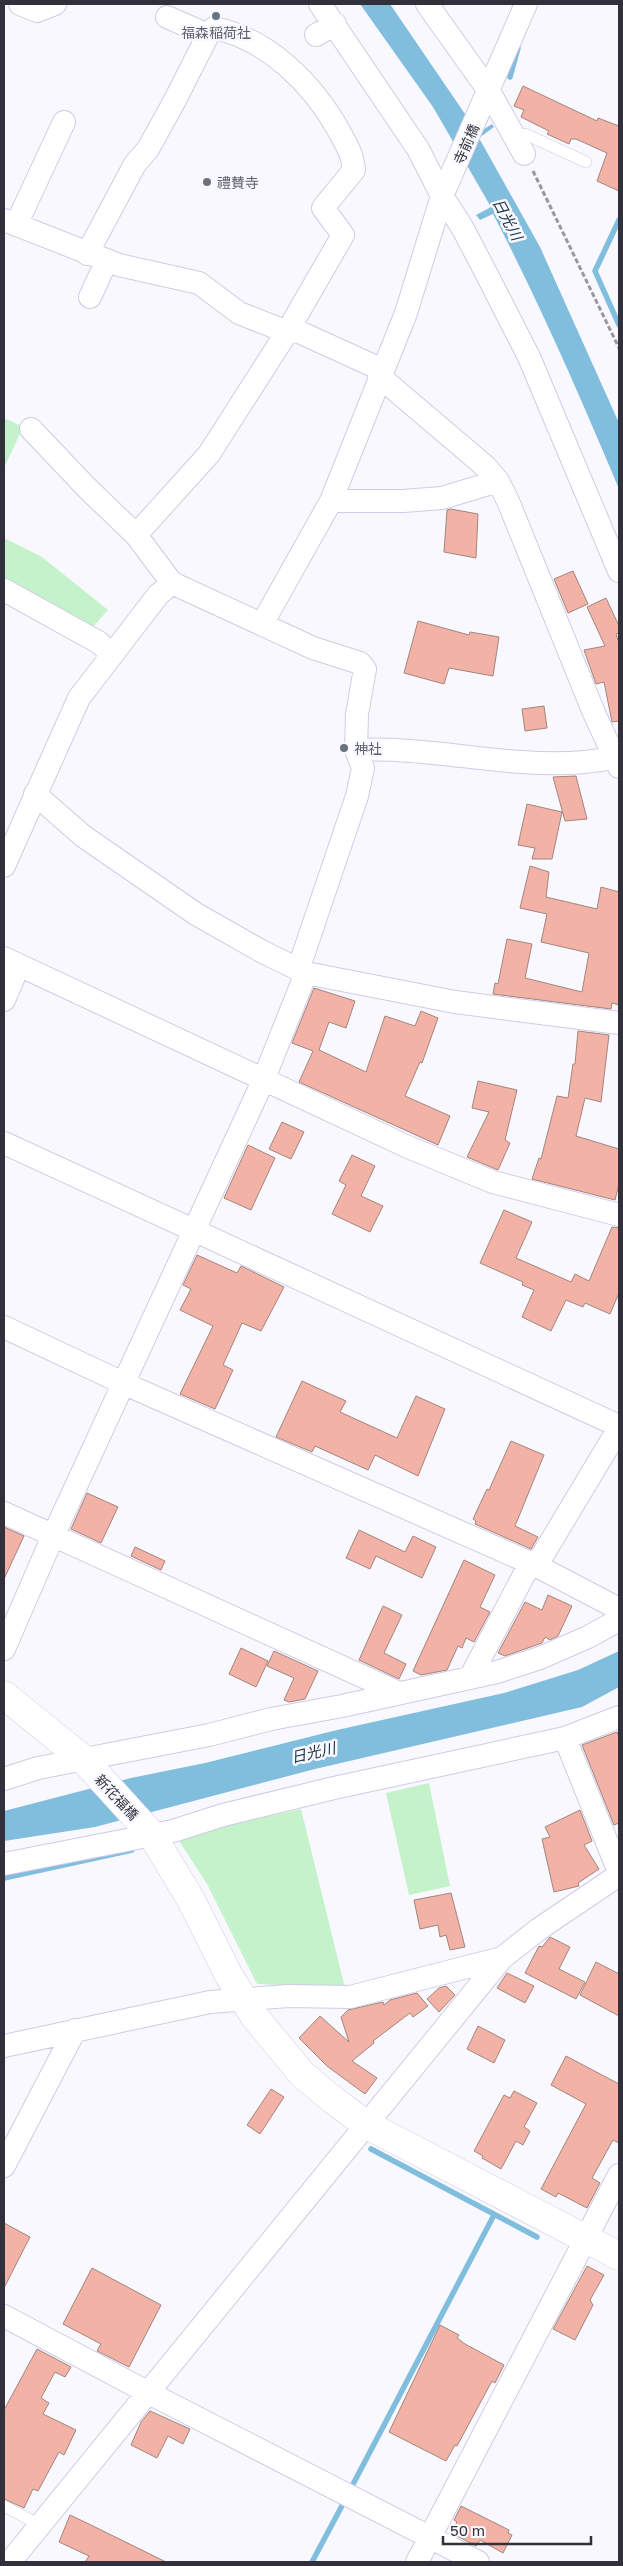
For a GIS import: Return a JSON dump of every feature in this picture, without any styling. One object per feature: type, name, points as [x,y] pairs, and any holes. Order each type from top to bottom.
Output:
[{"type":"street","points":[[20,4],[37,12],[54,4]]},
{"type":"street","points":[[320,4],[325,29],[418,149],[442,196],[467,236],[528,357],[619,571]]},
{"type":"street","points":[[427,4],[489,91],[519,146]]},
{"type":"street","name":"寺前橋","points":[[262,624],[331,501],[406,312],[442,196],[526,4]]},
{"type":"street","points":[[168,17],[208,35]]},
{"type":"street","points":[[90,296],[97,257],[135,164],[148,150],[208,35],[214,28],[228,31],[264,48],[291,69],[328,113],[354,158],[354,170],[323,208],[343,235],[287,332],[209,454],[136,535]]},
{"type":"street","points":[[64,122],[10,223],[97,257],[160,276],[199,284],[239,314],[287,332],[297,331],[376,367],[379,376],[486,467],[498,481],[618,761],[557,764],[500,761],[390,748],[356,750]]},
{"type":"street","points":[[4,1649],[53,1536],[196,1231],[263,1081],[302,971],[357,796],[363,768],[356,750],[357,714],[365,669],[360,662],[314,648],[172,582],[136,535],[87,488],[31,428]]},
{"type":"street","points":[[331,501],[442,498],[498,481]]},
{"type":"street","points":[[4,866],[79,698],[158,595],[172,582]]},
{"type":"street","points":[[4,590],[98,642],[112,654]]},
{"type":"street","points":[[35,794],[83,836],[196,914],[302,971],[455,1002],[619,1023]]},
{"type":"street","points":[[4,1000],[12,961],[263,1081],[408,1147],[493,1182],[619,1216]]},
{"type":"street","points":[[4,1143],[619,1427],[544,1553],[535,1565],[526,1571],[470,1678]]},
{"type":"street","points":[[4,1328],[125,1384],[535,1565],[619,1609]]},
{"type":"street","points":[[4,1512],[399,1693]]},
{"type":"street","points":[[4,1778],[38,1768],[470,1678],[540,1658],[588,1637],[619,1620]]},
{"type":"street","name":"新花福橋","points":[[4,1695],[83,1760],[152,1835],[212,1936],[242,1998],[276,2045],[302,2074],[332,2100],[367,2125],[588,2238],[619,2256]]},
{"type":"street","points":[[4,1864],[152,1835],[334,1788],[565,1738],[619,1717]]},
{"type":"street","points":[[10,2562],[502,1958],[619,1874],[565,1738]]},
{"type":"street","points":[[4,2046],[201,2003],[242,1998],[350,1997],[502,1958]]},
{"type":"street","points":[[4,2166],[75,2030]]},
{"type":"street","points":[[417,2562],[588,2238],[619,2175]]},
{"type":"street","points":[[4,2316],[478,2562]]},
{"type":"lane","points":[[519,146],[525,134],[586,162]]},
{"type":"lane","points":[[4,2506],[40,2525]]},
{"type":"path","points":[[519,146],[600,305],[619,348]]},
{"type":"green space","points":[[4,418],[23,427],[4,468]]},
{"type":"green space","points":[[4,538],[42,557],[108,610],[85,636],[4,589]]},
{"type":"green space","points":[[429,1783],[450,1886],[409,1895],[386,1793]]},
{"type":"green space","points":[[301,1809],[345,1988],[257,1984],[207,1884],[176,1836]]},
{"type":"water","name":"日光川","points":[[360,4],[390,4],[478,133],[492,124],[494,127],[479,138],[540,247],[619,423],[619,489],[559,350],[493,214],[480,220],[476,215],[491,207],[433,107]]},
{"type":"water","name":"日光川","points":[[619,1651],[619,1687],[582,1707],[315,1769],[95,1827],[4,1841],[4,1811],[131,1778],[205,1763],[337,1730],[504,1693],[578,1670]]},
{"type":"building","points":[[523,86],[597,121],[598,118],[619,126],[619,191],[597,181],[607,153],[576,139],[571,139],[569,144],[547,134],[549,131],[521,117],[524,110],[514,106]]},
{"type":"building","points":[[451,509],[478,514],[476,558],[444,552],[447,510]]},
{"type":"building","points":[[573,571],[588,604],[568,613],[554,579]]},
{"type":"building","points":[[606,598],[619,626],[619,633],[616,634],[619,643],[619,721],[612,722],[604,682],[596,684],[584,650],[605,646],[587,607]]},
{"type":"building","points":[[418,621],[469,635],[470,632],[499,637],[493,676],[449,668],[444,684],[404,673]]},
{"type":"building","points":[[544,706],[547,728],[525,731],[522,709]]},
{"type":"building","points":[[576,776],[587,819],[565,821],[553,777]]},
{"type":"building","points":[[527,804],[562,812],[552,859],[532,859],[535,848],[518,845]]},
{"type":"building","points":[[530,866],[549,872],[546,897],[597,909],[601,887],[619,892],[619,1005],[612,1003],[611,1009],[493,994],[495,983],[498,984],[507,939],[532,944],[525,978],[582,992],[589,953],[541,942],[547,914],[520,908]]},
{"type":"building","points":[[314,988],[355,1001],[346,1028],[329,1022],[319,1050],[366,1072],[385,1016],[415,1026],[421,1011],[438,1018],[422,1063],[420,1062],[405,1096],[450,1116],[438,1145],[299,1082],[313,1051],[292,1043]]},
{"type":"building","points":[[578,1031],[609,1035],[601,1102],[585,1098],[576,1136],[619,1149],[619,1184],[615,1200],[532,1179],[539,1158],[541,1159],[557,1096],[568,1098],[573,1064],[575,1064]]},
{"type":"building","points":[[478,1081],[517,1090],[505,1140],[510,1143],[498,1170],[467,1157],[489,1112],[472,1108]]},
{"type":"building","points":[[282,1122],[304,1132],[291,1159],[269,1149]]},
{"type":"building","points":[[248,1145],[275,1158],[251,1210],[224,1198]]},
{"type":"building","points":[[352,1155],[375,1166],[361,1196],[383,1206],[370,1232],[332,1214],[346,1185],[339,1181]]},
{"type":"building","points":[[504,1210],[532,1222],[516,1258],[571,1282],[575,1274],[589,1281],[612,1227],[619,1228],[619,1293],[610,1314],[585,1303],[583,1307],[566,1300],[551,1331],[522,1317],[534,1290],[522,1285],[523,1282],[480,1263]]},
{"type":"building","points":[[197,1255],[237,1273],[241,1266],[284,1287],[261,1331],[242,1323],[223,1365],[233,1370],[215,1409],[180,1394],[213,1326],[180,1310],[191,1289],[183,1285]]},
{"type":"building","points":[[302,1381],[346,1401],[340,1412],[397,1438],[416,1396],[445,1409],[418,1476],[375,1455],[368,1470],[315,1446],[312,1452],[276,1437]]},
{"type":"building","points":[[511,1441],[544,1455],[515,1526],[538,1537],[531,1549],[475,1524],[476,1521],[473,1519],[487,1489],[489,1490]]},
{"type":"building","points":[[87,1493],[118,1507],[101,1543],[71,1529]]},
{"type":"building","points":[[4,1527],[24,1536],[4,1579]]},
{"type":"building","points":[[359,1530],[405,1552],[413,1536],[436,1547],[422,1578],[376,1556],[370,1569],[346,1558]]},
{"type":"building","points":[[135,1547],[165,1561],[161,1570],[131,1556]]},
{"type":"building","points":[[464,1560],[495,1575],[480,1607],[490,1612],[474,1642],[466,1638],[462,1648],[458,1646],[447,1670],[421,1675],[413,1671]]},
{"type":"building","points":[[548,1595],[572,1606],[558,1636],[550,1640],[545,1637],[542,1643],[505,1656],[498,1653],[525,1602],[542,1610]]},
{"type":"building","points":[[383,1606],[402,1615],[384,1653],[406,1664],[399,1679],[359,1660]]},
{"type":"building","points":[[241,1648],[268,1661],[256,1687],[229,1674]]},
{"type":"building","points":[[274,1651],[318,1671],[305,1699],[289,1702],[284,1700],[294,1678],[267,1666]]},
{"type":"building","points":[[617,1732],[619,1737],[619,1823],[614,1825],[582,1745]]},
{"type":"building","points":[[580,1810],[592,1841],[584,1845],[599,1869],[578,1883],[579,1886],[554,1892],[542,1839],[550,1837],[545,1827]]},
{"type":"building","points":[[451,1893],[465,1947],[450,1950],[446,1935],[440,1937],[438,1925],[420,1929],[414,1900]]},
{"type":"building","points":[[550,1937],[570,1947],[559,1969],[585,1982],[576,1999],[525,1973],[539,1946],[542,1947]]},
{"type":"building","points":[[596,1962],[619,1974],[619,2016],[580,1995]]},
{"type":"building","points":[[507,1973],[534,1986],[525,2003],[497,1988]]},
{"type":"building","points":[[446,1986],[455,1995],[439,2012],[427,1999],[439,1988]]},
{"type":"building","points":[[417,1993],[428,2006],[413,2017],[410,2013],[373,2041],[374,2043],[352,2061],[377,2078],[365,2094],[327,2066],[299,2038],[320,2016],[349,2042],[341,2017],[348,2010],[383,2002],[384,2005],[390,2000]]},
{"type":"building","points":[[478,2026],[505,2040],[494,2063],[467,2049]]},
{"type":"building","points":[[566,2056],[619,2084],[619,2143],[613,2140],[592,2178],[600,2183],[587,2208],[558,2193],[556,2197],[541,2189],[586,2104],[551,2085]]},
{"type":"building","points":[[271,2089],[284,2097],[260,2134],[247,2125]]},
{"type":"building","points":[[514,2091],[537,2103],[524,2127],[530,2131],[523,2145],[516,2141],[501,2169],[474,2151],[504,2095],[510,2098]]},
{"type":"building","points":[[4,2223],[30,2237],[4,2288]]},
{"type":"building","points":[[587,2266],[604,2275],[590,2300],[593,2305],[575,2340],[553,2329]]},
{"type":"building","points":[[92,2268],[161,2305],[129,2367],[97,2351],[101,2344],[63,2324]]},
{"type":"building","points":[[440,2325],[459,2335],[457,2338],[465,2344],[504,2365],[495,2383],[492,2381],[457,2446],[455,2445],[446,2461],[389,2432]]},
{"type":"building","points":[[37,2349],[71,2367],[65,2377],[55,2372],[41,2398],[49,2403],[43,2414],[76,2430],[64,2455],[59,2452],[38,2491],[33,2489],[24,2508],[4,2499],[4,2410]]},
{"type":"building","points":[[150,2411],[190,2429],[183,2444],[168,2436],[157,2458],[131,2445],[141,2422]]},
{"type":"building","points":[[461,2506],[509,2530],[508,2533],[512,2535],[503,2553],[480,2540],[476,2546],[451,2533],[457,2522],[454,2520]]},
{"type":"building","points":[[70,2515],[166,2562],[85,2562],[89,2556],[59,2542]]},
{"type":"waterway","points":[[510,77],[518,48]]},
{"type":"waterway","points":[[619,220],[595,271],[619,325]]},
{"type":"waterway","points":[[4,1878],[132,1850]]},
{"type":"waterway","points":[[371,2149],[537,2237]]},
{"type":"waterway","points":[[350,2490],[494,2215]]},
{"type":"waterway","points":[[312,2562],[344,2502]]},
{"type":"place","name":"福森稲荷社","points":[[216,16]]},
{"type":"place","name":"禮賛寺","points":[[207,182]]},
{"type":"place","name":"神社","points":[[344,748]]}]
